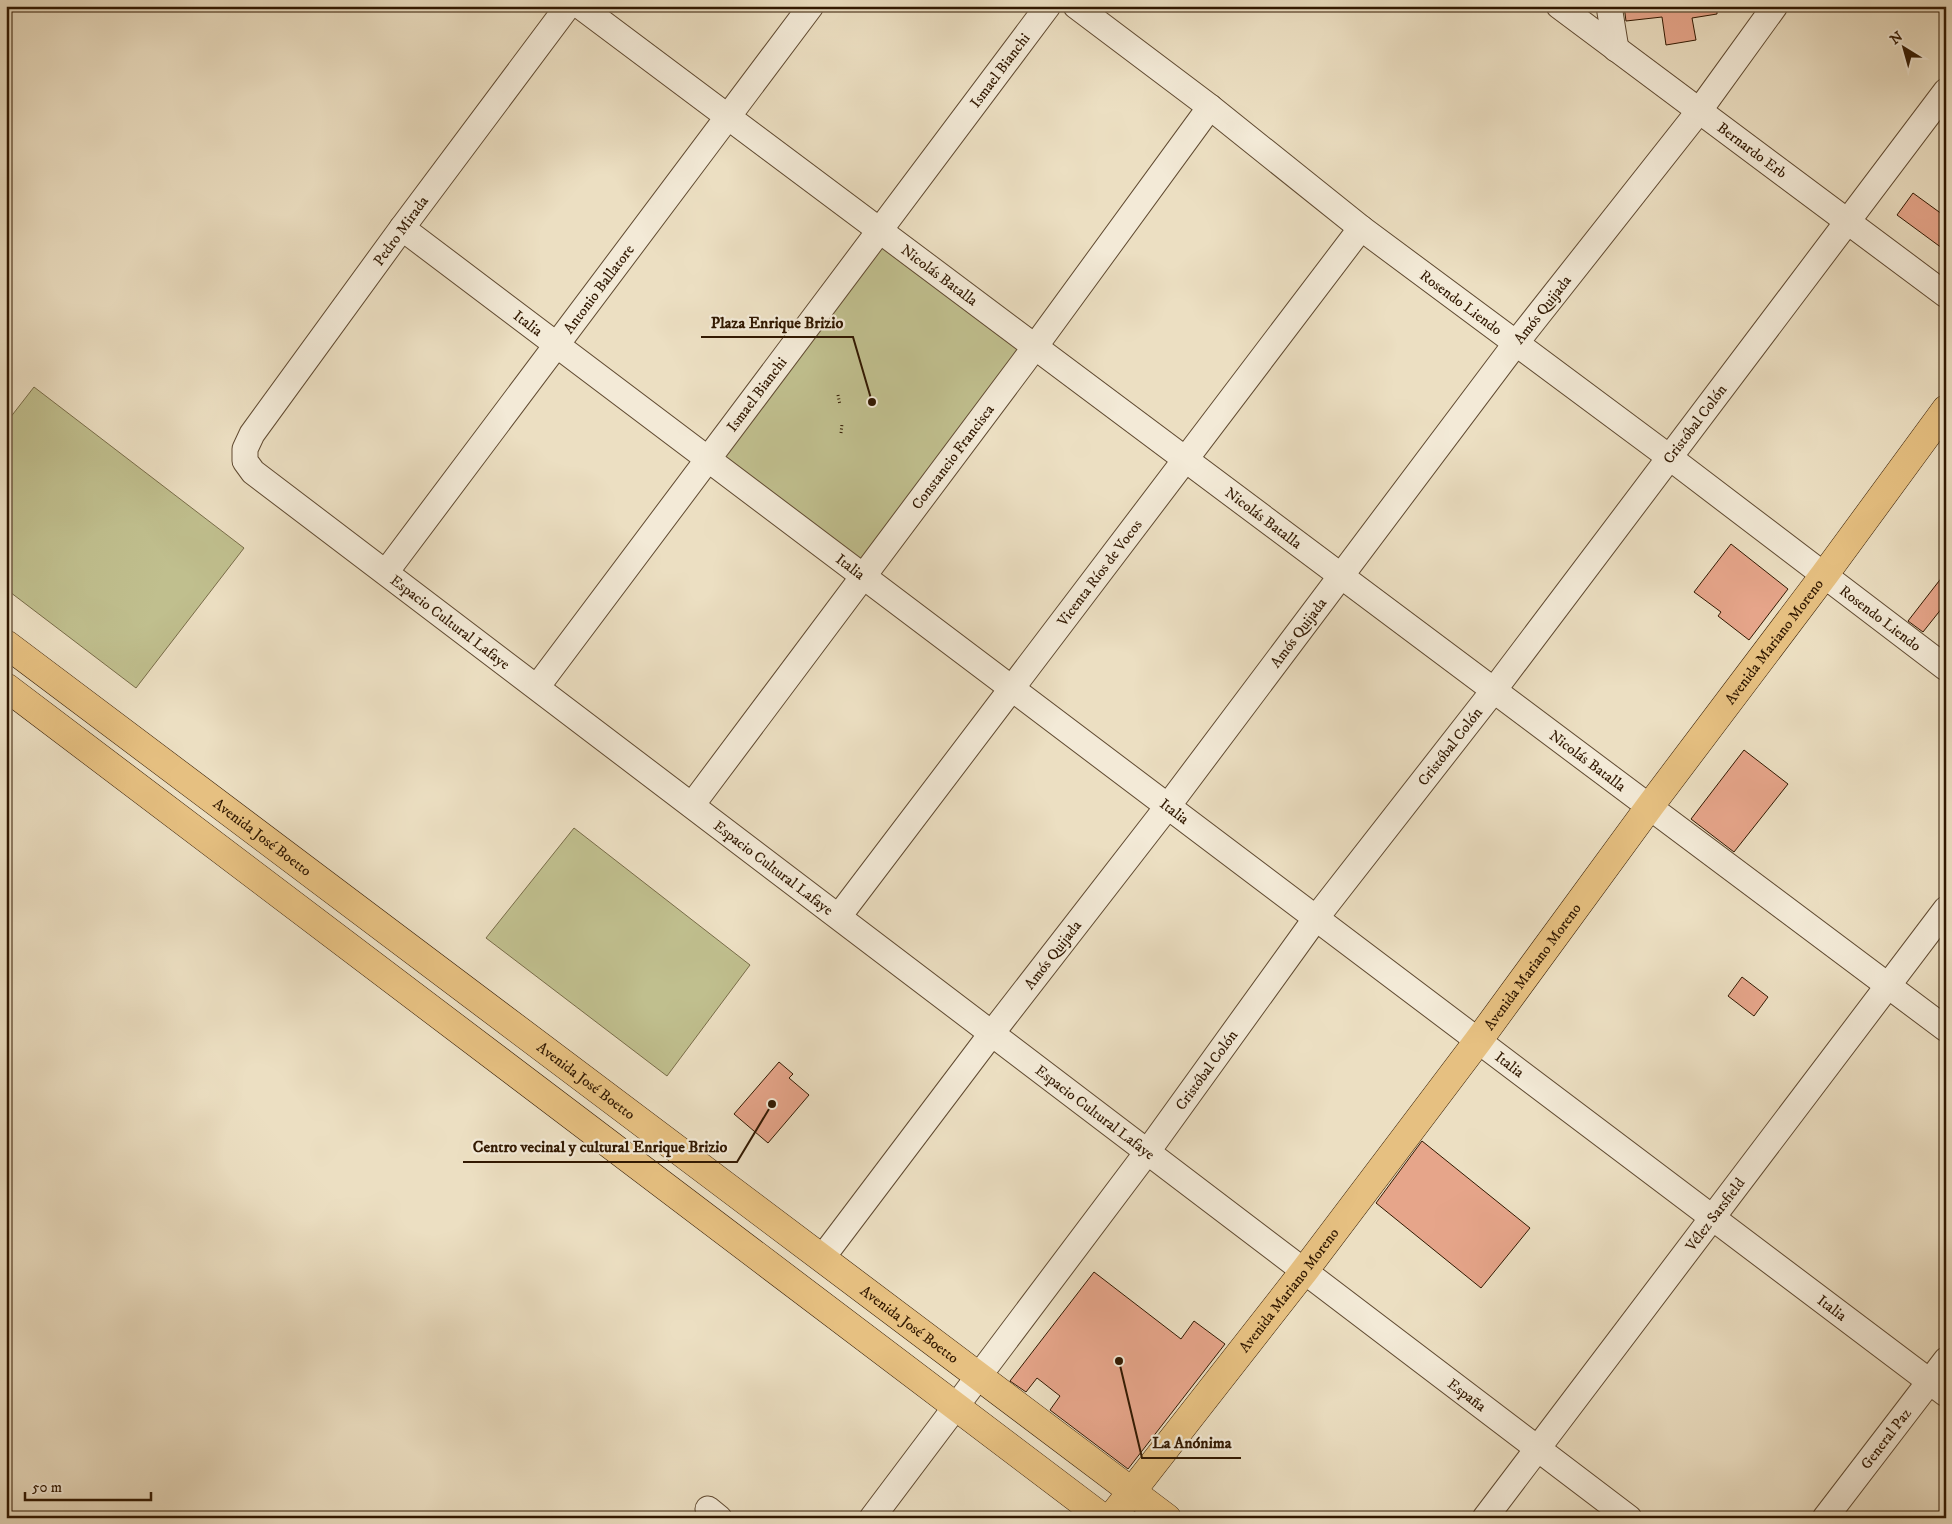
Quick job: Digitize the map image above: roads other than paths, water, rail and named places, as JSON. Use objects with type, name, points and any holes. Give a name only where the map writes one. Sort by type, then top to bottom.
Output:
[{"type":"main road","name":"Avenida Mariano Moreno","points":[[1111,1518],[1304,1270],[1478,1041],[1650,806],[1825,574],[1946,409]]},
{"type":"main road","name":"Avenida José Boetto","points":[[6,644],[1167,1518]]},
{"type":"main road","points":[[6,687],[1103,1518]]},
{"type":"street","name":"Pedro Mirada","points":[[245,461],[246,449],[252,434],[402,228],[568,6]]},
{"type":"street","name":"Nicolás Batalla","points":[[580,6],[879,232],[1035,346],[1946,1029]]},
{"type":"street","name":"Antonio Ballatore","points":[[386,572],[811,6]]},
{"type":"street","name":"Ismael Bianchi","points":[[537,687],[1048,6]]},
{"type":"street","name":"Rosendo Liendo","points":[[1076,6],[1210,107],[1361,228],[1825,574],[1946,668]]},
{"type":"street","name":"Bernardo Erb","points":[[1559,6],[1946,295]]},
{"type":"street","points":[[1609,6],[1616,49]]},
{"type":"street","name":"Amós Quijada","points":[[822,1258],[992,1033],[1168,806],[1516,343],[1699,111],[1775,6]]},
{"type":"street","name":"Cristóbal Colón","points":[[872,1518],[1148,1151],[1316,918],[1494,690],[1946,91]]},
{"type":"street","name":"Constancio Francisca","points":[[692,804],[1035,346],[1210,107]]},
{"type":"street","name":"Italia","points":[[402,228],[1937,1388]]},
{"type":"street","name":"Vicenta Ríos de Vocos","points":[[839,916],[1361,228]]},
{"type":"street","name":"Espacio Cultural Lafaye","points":[[245,461],[253,472],[1304,1270]]},
{"type":"street","name":"Vélez Sarsfield","points":[[1485,1518],[1946,909]]},
{"type":"street","name":"España","points":[[1304,1270],[1629,1518]]},
{"type":"street","name":"General Paz","points":[[1825,1518],[1937,1388],[1946,1360]]},
{"type":"place","name":"Plaza Enrique Brizio","points":[[872,402]]},
{"type":"place","name":"Centro vecinal y cultural Enrique Brizio","points":[[772,1104]]},
{"type":"place","name":"La Anónima","points":[[1119,1361]]}]
